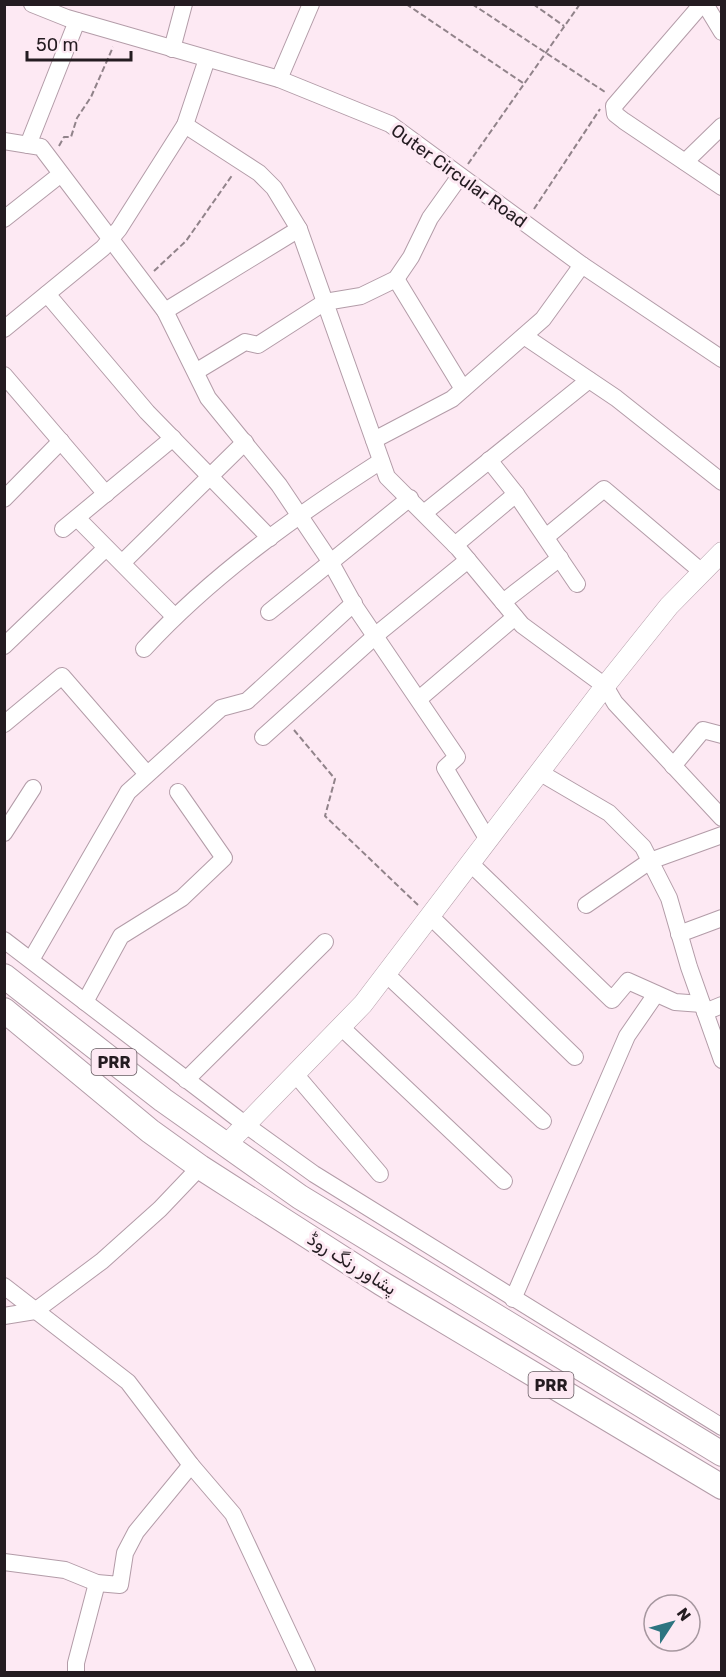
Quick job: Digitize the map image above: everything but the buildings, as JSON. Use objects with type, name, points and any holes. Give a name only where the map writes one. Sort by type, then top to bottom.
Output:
[{"type":"highway","name":"پشاور رنگ روڈ","points":[[4,976],[225,1146],[300,1197],[722,1454]]},
{"type":"highway","name":"پشاور رنگ روڈ","points":[[4,1010],[150,1131],[200,1167],[381,1283],[722,1487]]},
{"type":"main road","points":[[225,1146],[363,1004],[605,686],[669,606],[722,552]]},
{"type":"street","name":"Outer Circular Road","points":[[32,4],[77,21],[279,80],[390,124],[582,265],[722,359]]},
{"type":"street","points":[[172,49],[184,4]]},
{"type":"street","points":[[279,80],[311,4]]},
{"type":"street","points":[[722,32],[703,4],[615,106],[615,114],[624,121],[722,187]]},
{"type":"street","points":[[28,145],[77,21]]},
{"type":"street","points":[[4,329],[111,239],[185,125],[207,59]]},
{"type":"street","points":[[185,125],[259,173],[274,188],[299,229],[387,477],[455,545],[522,625],[605,686],[615,703],[722,818]]},
{"type":"street","points":[[685,162],[722,126]]},
{"type":"street","points":[[4,141],[41,147],[165,311],[197,371],[208,398],[245,442],[299,514],[354,603],[457,757],[445,768],[488,840]]},
{"type":"street","points":[[4,219],[56,168]]},
{"type":"street","points":[[197,371],[245,342],[258,345],[325,302],[361,296],[396,279],[411,256],[430,218],[460,176]]},
{"type":"street","points":[[165,311],[299,229]]},
{"type":"street","points":[[374,440],[452,399],[543,319],[582,265]]},
{"type":"street","points":[[396,279],[463,389]]},
{"type":"street","points":[[46,294],[173,438],[270,538]]},
{"type":"street","points":[[524,336],[616,398],[722,482]]},
{"type":"street","points":[[4,375],[106,494]]},
{"type":"street","points":[[424,513],[589,380]]},
{"type":"street","points":[[63,529],[173,438]]},
{"type":"street","points":[[7,493],[61,441]]},
{"type":"street","points":[[122,563],[245,442]]},
{"type":"street","points":[[489,460],[516,494],[577,584]]},
{"type":"street","points":[[144,649],[174,616],[299,514],[381,461]]},
{"type":"street","points":[[546,537],[604,489],[702,572]]},
{"type":"street","points":[[455,545],[516,494]]},
{"type":"street","points":[[269,612],[410,498]]},
{"type":"street","points":[[76,518],[174,616]]},
{"type":"street","points":[[4,646],[106,548]]},
{"type":"street","points":[[503,602],[560,558]]},
{"type":"street","points":[[263,737],[375,635],[468,560]]},
{"type":"street","points":[[32,960],[128,792],[221,708],[247,701],[354,603]]},
{"type":"street","points":[[419,699],[515,617]]},
{"type":"street","points":[[4,724],[62,676],[147,774]]},
{"type":"street","points":[[673,766],[703,730],[722,735]]},
{"type":"street","points":[[539,772],[609,813],[643,847],[669,898],[703,1008],[722,1060]]},
{"type":"street","points":[[4,833],[33,788]]},
{"type":"street","points":[[85,1002],[121,936],[182,898],[224,858],[178,792]]},
{"type":"street","points":[[586,905],[650,861],[722,835]]},
{"type":"street","points":[[470,863],[612,1000],[628,981],[675,1002],[703,1008],[722,1005]]},
{"type":"street","points":[[430,916],[575,1057]]},
{"type":"street","points":[[679,934],[722,918]]},
{"type":"street","points":[[4,940],[186,1080],[314,1174],[722,1427]]},
{"type":"street","points":[[186,1080],[325,942]]},
{"type":"street","points":[[386,974],[543,1121]]},
{"type":"street","points":[[513,1299],[627,1036],[656,994]]},
{"type":"street","points":[[341,1027],[504,1181]]},
{"type":"street","points":[[296,1075],[380,1174]]},
{"type":"street","points":[[4,1316],[34,1311],[102,1261],[160,1209],[200,1167]]},
{"type":"street","points":[[4,1286],[128,1382],[191,1465],[233,1514],[307,1672]]},
{"type":"street","points":[[4,1562],[65,1570],[97,1583],[120,1585],[125,1553],[136,1532],[191,1465]]},
{"type":"street","points":[[76,1672],[76,1663],[97,1583]]},
{"type":"path","points":[[406,4],[523,83]]},
{"type":"path","points":[[472,4],[610,94]]},
{"type":"path","points":[[533,4],[564,26]]},
{"type":"path","points":[[460,176],[580,4]]},
{"type":"path","points":[[56,168],[64,137],[71,137],[77,118],[91,97],[119,33]]},
{"type":"path","points":[[524,223],[604,104]]},
{"type":"path","points":[[143,282],[186,241],[242,162]]},
{"type":"path","points":[[285,718],[334,779],[325,816],[430,916]]}]
